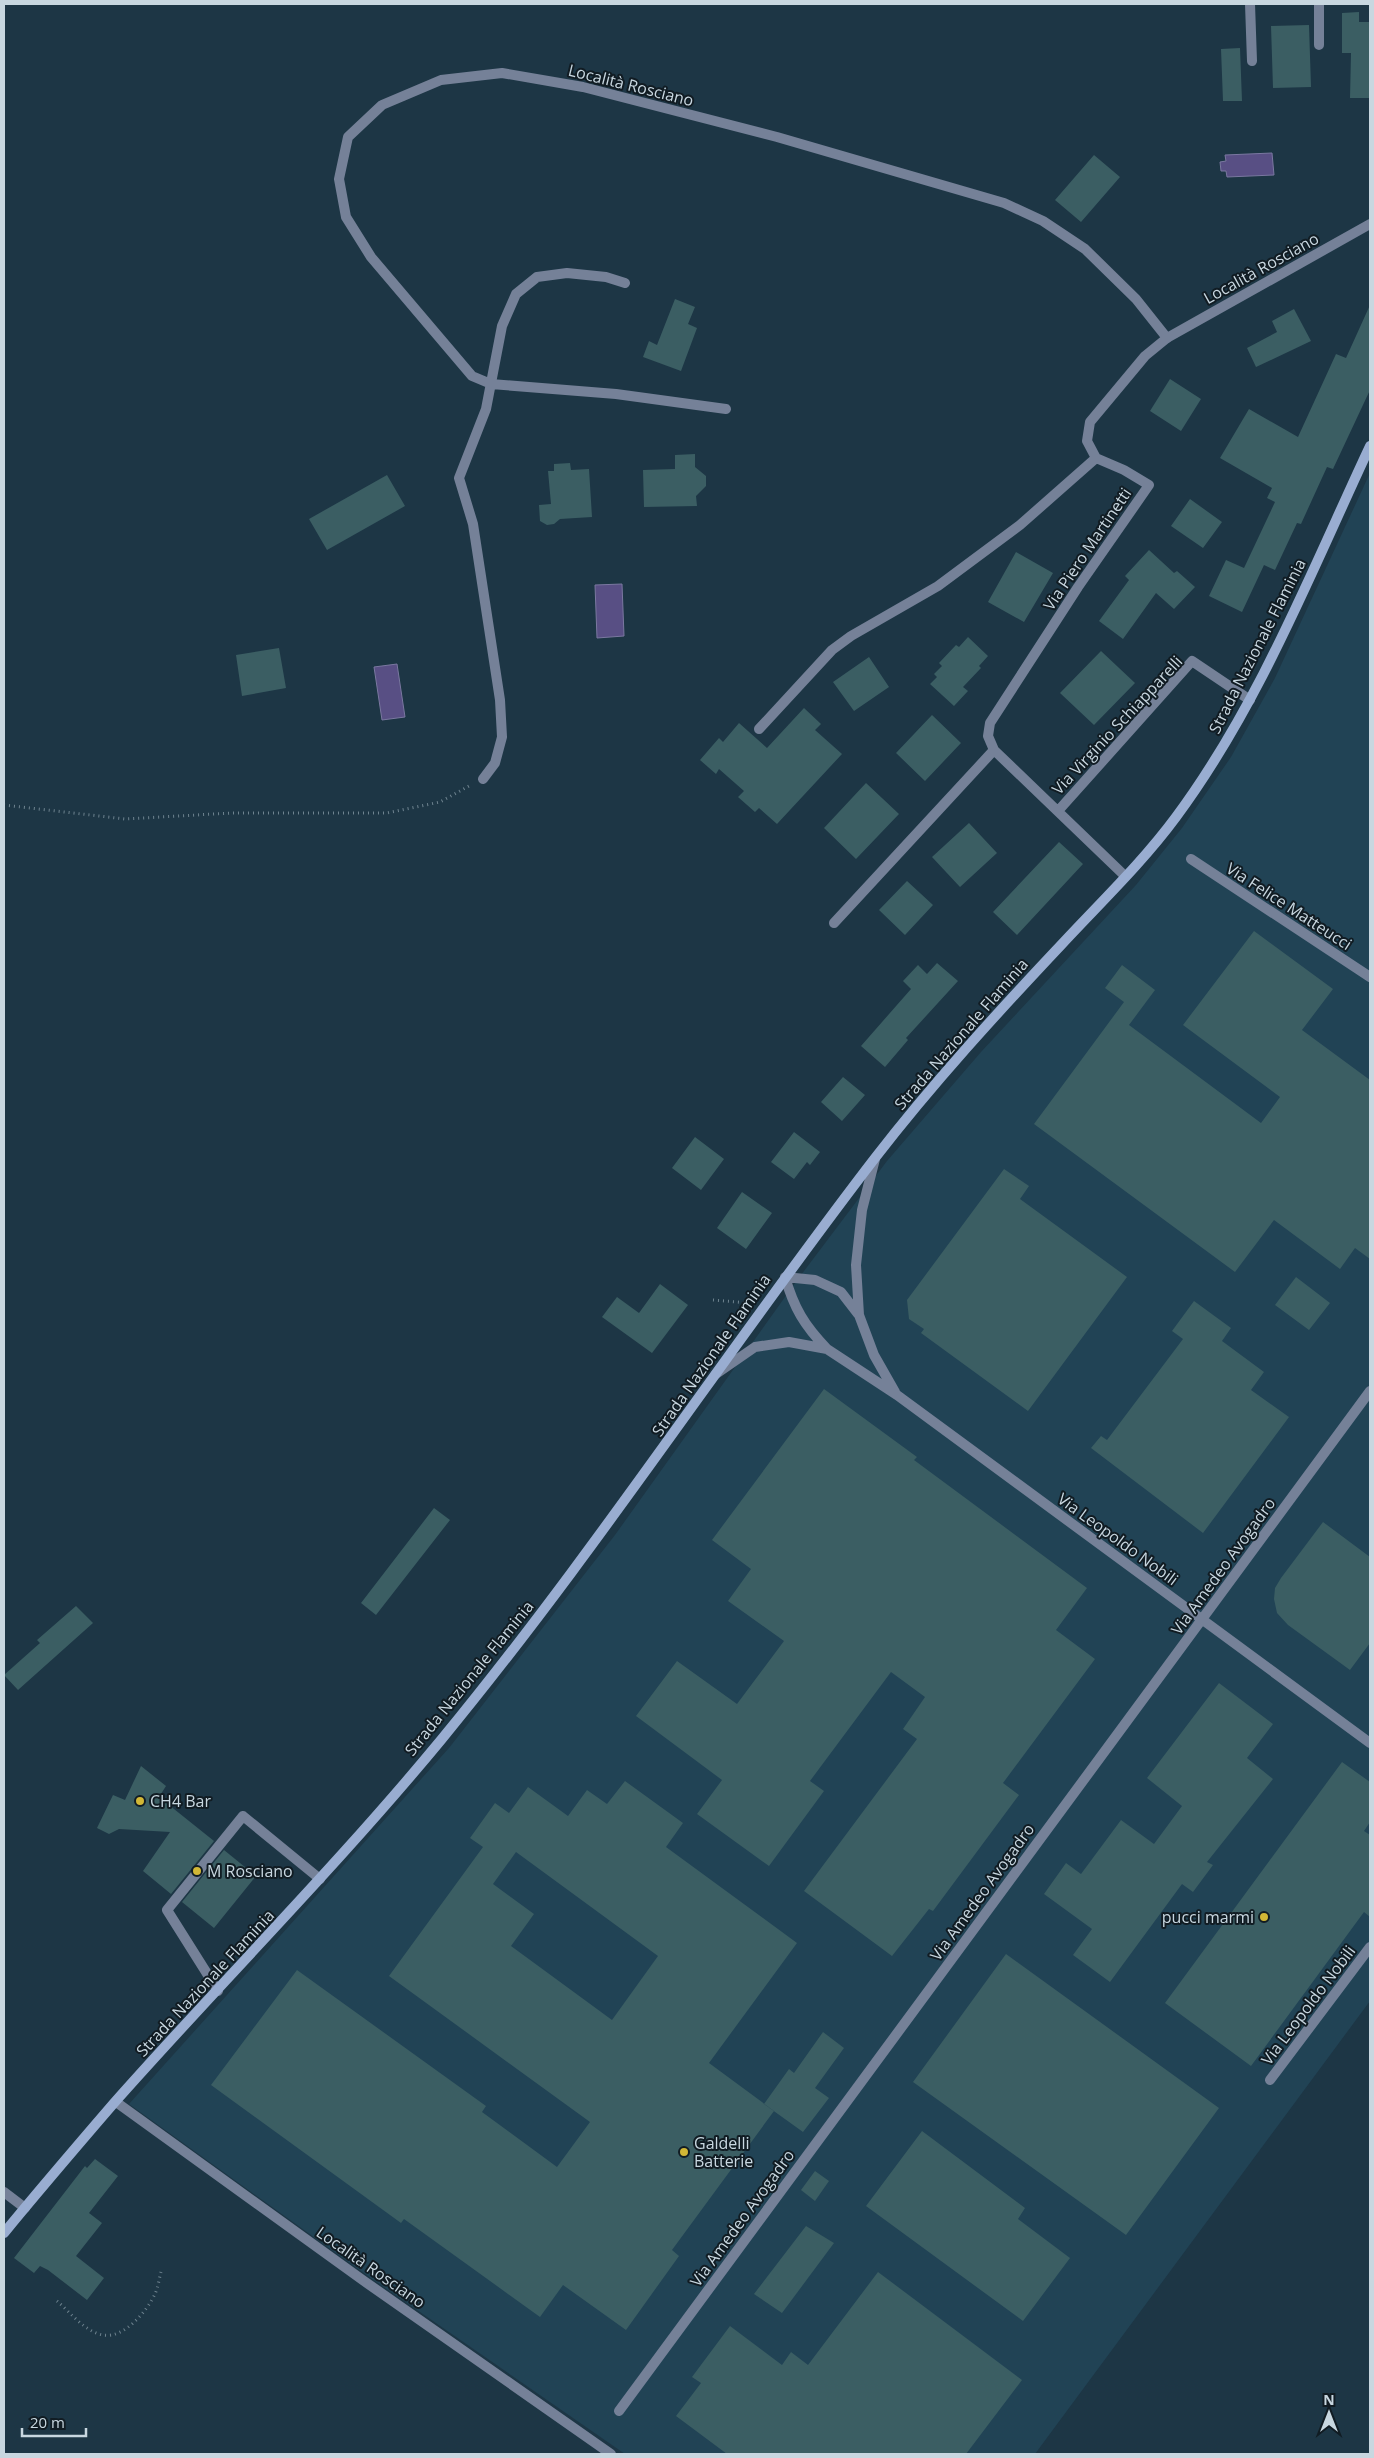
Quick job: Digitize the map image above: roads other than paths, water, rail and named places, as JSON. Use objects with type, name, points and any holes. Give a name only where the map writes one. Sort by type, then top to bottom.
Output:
[{"type":"main road","name":"Strada Nazionale Flaminia","points":[[4,2233],[116,2102],[320,1878],[441,1741],[606,1528],[785,1277],[875,1159],[960,1053],[1125,876],[1173,821],[1221,752],[1265,673],[1370,446]]},
{"type":"street","points":[[1250,4],[1252,61]]},
{"type":"street","points":[[1319,4],[1319,45]]},
{"type":"street","name":"Località Rosciano","points":[[490,384],[472,376],[371,257],[346,217],[339,179],[348,137],[382,105],[441,80],[502,73],[583,87],[750,130],[1004,204],[1043,220],[1085,249],[1136,299],[1167,338]]},
{"type":"street","name":"Località Rosciano","points":[[1096,458],[1088,441],[1090,422],[1145,356],[1167,338],[1370,224]]},
{"type":"street","points":[[483,779],[495,763],[502,737],[500,700],[490,625],[472,524],[459,478],[486,409],[502,326],[516,294],[537,277],[567,273],[606,277],[625,283]]},
{"type":"street","points":[[490,384],[616,394],[726,409]]},
{"type":"street","points":[[759,728],[832,650],[851,636],[938,586],[1020,525],[1096,458]]},
{"type":"street","name":"Via Piero Martinetti","points":[[994,750],[988,736],[990,723],[1078,587],[1149,485],[1124,470],[1096,458]]},
{"type":"street","name":"Via Virginio Schiapparelli","points":[[1058,811],[1192,661],[1250,700]]},
{"type":"street","points":[[834,923],[994,750],[1125,876]]},
{"type":"street","name":"Via Felice Matteucci","points":[[1191,859],[1370,977]]},
{"type":"street","name":"Via Leopoldo Nobili","points":[[875,1159],[862,1210],[856,1265],[859,1315],[874,1355],[897,1395]]},
{"type":"street","name":"Via Leopoldo Nobili","points":[[859,1315],[841,1292],[815,1280],[785,1277],[792,1302],[806,1327],[827,1349],[897,1395],[1370,1742]]},
{"type":"street","name":"Via Leopoldo Nobili","points":[[716,1375],[755,1347],[789,1342],[827,1349]]},
{"type":"street","name":"Via Amedeo Avogadro","points":[[619,2411],[1370,1391]]},
{"type":"street","points":[[218,1991],[167,1910],[243,1816],[320,1878]]},
{"type":"street","name":"Via Leopoldo Nobili","points":[[1270,2080],[1370,1947]]},
{"type":"street","name":"Località Rosciano","points":[[116,2102],[364,2281],[612,2454]]},
{"type":"street","points":[[4,2192],[25,2208]]},
{"type":"place","name":"CH4 Bar","points":[[140,1801]]},
{"type":"place","name":"M Rosciano","points":[[197,1871]]},
{"type":"place","name":"pucci marmi","points":[[1264,1917]]},
{"type":"place","name":"Galdelli Batterie","points":[[684,2152]]}]
